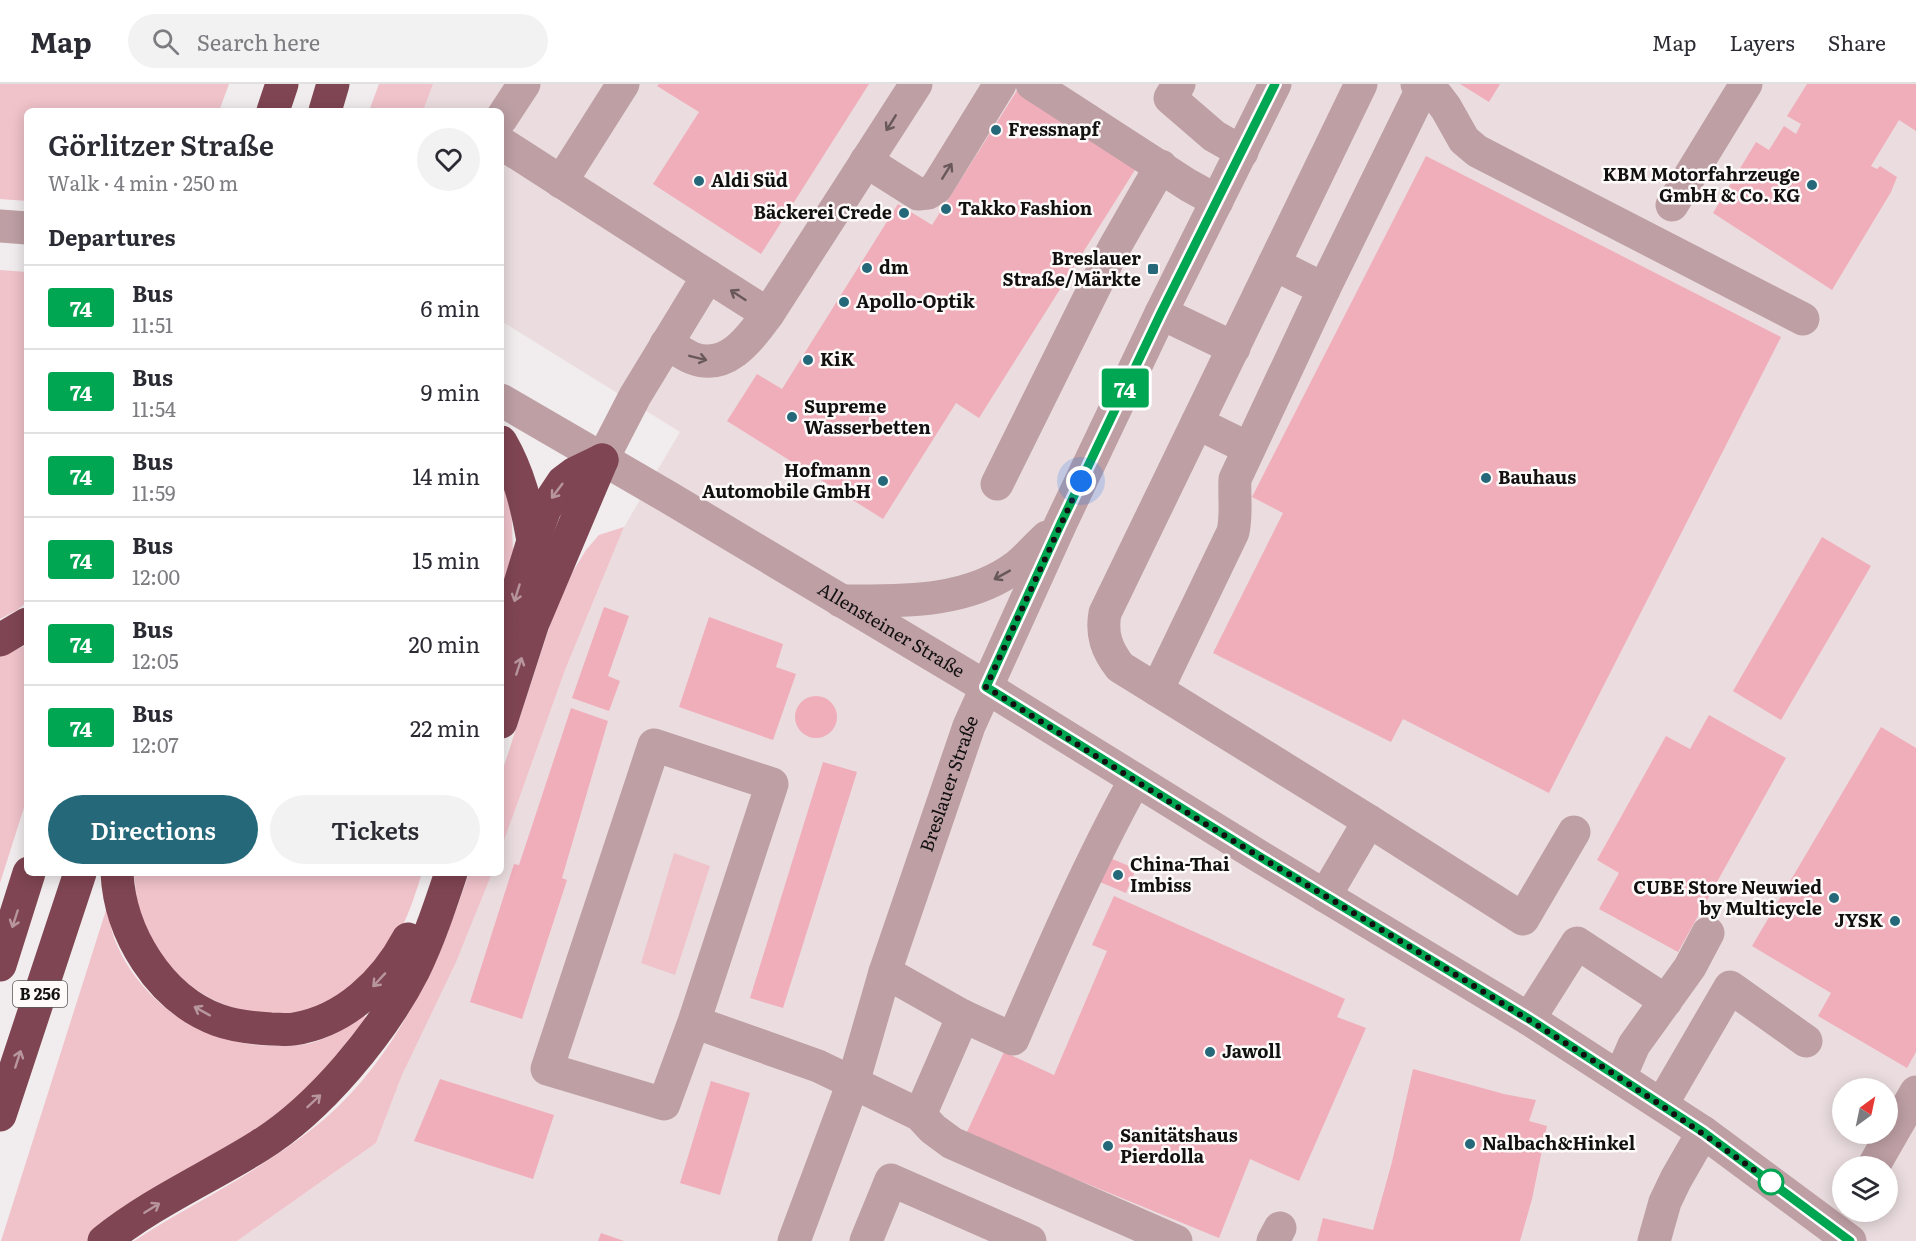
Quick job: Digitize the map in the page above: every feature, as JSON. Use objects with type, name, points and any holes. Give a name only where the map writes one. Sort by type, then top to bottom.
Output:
[{"type":"highway","points":[[274,108],[282,84]]},
{"type":"highway","points":[[326,108],[333,84]]},
{"type":"highway","points":[[504,448],[520,482],[533,541]]},
{"type":"highway","points":[[504,635],[545,508],[563,482],[575,473],[602,460]]},
{"type":"highway","points":[[504,713],[533,623],[602,460]]},
{"type":"highway","points":[[0,640],[24,626]]},
{"type":"highway","name":"B 256","points":[[0,965],[28,876]]},
{"type":"highway","name":"B 256","points":[[0,1115],[79,876]]},
{"type":"highway","points":[[118,876],[126,919],[139,949],[159,978],[185,1002],[217,1020],[255,1028],[294,1029],[327,1019],[351,1006],[371,989],[401,953],[423,908],[433,876]]},
{"type":"highway","points":[[104,1241],[152,1207],[261,1145],[295,1119],[327,1089],[358,1055],[413,972],[431,932],[450,876]]},
{"type":"street","points":[[504,136],[524,84]]},
{"type":"street","points":[[561,182],[623,84]]},
{"type":"street","points":[[666,344],[690,357],[712,361],[732,354],[750,339],[916,84]]},
{"type":"street","points":[[866,161],[918,194],[928,193],[936,188],[1000,84]]},
{"type":"street","points":[[1032,84],[1217,201]]},
{"type":"street","name":"Breslauer Straße","points":[[799,1240],[852,1083],[885,972],[963,742],[1061,523],[1161,313],[1275,84]]},
{"type":"street","points":[[1361,84],[1105,613],[1104,641],[1120,667],[1523,919],[1574,832]]},
{"type":"street","points":[[1672,205],[1746,84]]},
{"type":"street","points":[[1157,690],[1233,532],[1236,519],[1235,479],[1248,448],[1420,86],[1437,96],[1464,140],[1477,151],[1803,319]]},
{"type":"street","points":[[1166,89],[1214,136],[1242,152]]},
{"type":"street","points":[[504,142],[561,182],[768,314]]},
{"type":"street","points":[[997,484],[1113,250],[1161,166]]},
{"type":"street","points":[[0,226],[24,228]]},
{"type":"street","points":[[1274,264],[1324,289]]},
{"type":"street","points":[[602,460],[626,411],[708,276]]},
{"type":"street","points":[[1161,313],[1234,348]]},
{"type":"street","name":"Allensteiner Straße","points":[[504,402],[986,687],[1529,1019],[1662,1104],[1843,1227]]},
{"type":"street","points":[[1197,423],[1248,448]]},
{"type":"street","points":[[840,601],[928,599],[978,586],[1016,566],[1061,523]]},
{"type":"street","points":[[654,745],[772,784],[694,1022],[664,1104],[547,1069],[654,745]]},
{"type":"street","points":[[885,972],[963,1016],[1013,1039],[1060,929],[1136,780]]},
{"type":"street","points":[[1325,896],[1369,821]]},
{"type":"street","points":[[1620,1077],[1635,1045],[1690,967],[1708,933]]},
{"type":"street","points":[[1529,1019],[1577,944],[1666,1001]]},
{"type":"street","points":[[1662,1104],[1730,987],[1806,1041]]},
{"type":"street","points":[[920,1115],[963,1016]]},
{"type":"street","points":[[694,1022],[818,1066],[920,1115],[933,1129],[952,1143],[1176,1241]]},
{"type":"street","points":[[1880,1156],[1916,1092]]},
{"type":"street","points":[[1654,1241],[1665,1202],[1703,1132]]},
{"type":"street","points":[[866,1241],[891,1180],[1030,1241]]},
{"type":"shaded area","points":[[0,84],[229,84],[220,108],[24,108],[24,201],[0,199]]},
{"type":"shaded area","points":[[379,84],[433,84],[424,108],[370,108]]},
{"type":"shaded area","points":[[433,84],[1916,84],[1916,1241],[237,1241],[376,1143],[402,1075],[491,876],[504,876],[504,840],[565,670],[624,527],[680,432],[504,323],[504,108],[424,108]]},
{"type":"shaded area","points":[[0,270],[24,272],[24,604],[0,619]]},
{"type":"shaded area","points":[[504,480],[511,502],[513,551],[504,594]]},
{"type":"shaded area","points":[[624,527],[565,670],[504,841],[504,766],[553,616],[572,573],[586,550],[599,535]]},
{"type":"shaded area","points":[[24,646],[24,807],[0,883],[0,656]]},
{"type":"shaded area","points":[[674,853],[710,866],[675,975],[641,963]]},
{"type":"shaded area","points":[[134,876],[421,876],[401,929],[376,963],[354,985],[330,1002],[292,1013],[266,1014],[240,1010],[216,1001],[194,988],[174,971],[158,951],[142,921]]},
{"type":"shaded area","points":[[468,876],[491,876],[456,962],[402,1075],[376,1143],[237,1241],[134,1241],[285,1149],[308,1133],[354,1090],[396,1034],[414,1003],[445,939]]},
{"type":"shaded area","points":[[107,907],[116,943],[128,966],[143,986],[180,1018],[202,1030],[225,1039],[250,1044],[293,1046],[325,1038],[363,1015],[371,1021],[352,1046],[261,1129],[117,1218],[87,1241],[1,1241]]},
{"type":"building","points":[[659,84],[869,84],[761,254],[653,184],[699,112],[657,86]]},
{"type":"building","points":[[1460,84],[1500,84],[1489,102]]},
{"type":"building","name":"KBM Motorfahrzeuge GmbH & Co. KG","points":[[1807,84],[1916,84],[1916,131],[1899,120],[1871,166],[1877,169],[1880,166],[1897,177],[1891,192],[1832,290],[1713,213],[1756,142],[1769,150],[1784,126],[1796,134],[1801,124],[1787,116]]},
{"type":"building","points":[[1018,89],[1138,165],[979,418],[956,403],[883,519],[727,421],[757,374],[782,389],[898,204],[932,225]]},
{"type":"building","name":"Bauhaus","points":[[1426,156],[1781,337],[1549,793],[1403,719],[1391,742],[1213,653],[1283,513],[1252,497]]},
{"type":"building","points":[[1822,537],[1871,566],[1781,720],[1733,691]]},
{"type":"building","points":[[604,607],[629,616],[608,676],[620,681],[609,711],[572,698]]},
{"type":"building","points":[[709,617],[783,644],[776,667],[796,674],[773,740],[679,707]]},
{"type":"building","points":[[816,696],[831,702],[837,717],[831,732],[816,738],[801,732],[795,717],[801,702]]},
{"type":"building","points":[[571,708],[608,721],[562,878],[567,880],[522,1019],[470,1002],[514,864],[519,865]]},
{"type":"building","points":[[1709,715],[1786,758],[1678,952],[1599,909],[1619,873],[1597,860],[1666,736],[1690,749]]},
{"type":"building","name":"CUBE Store Neuwied by Multicycle","points":[[1881,727],[1916,748],[1916,1052],[1907,1068],[1818,1016],[1831,993],[1752,946]]},
{"type":"building","points":[[823,762],[857,772],[783,1008],[750,998]]},
{"type":"building","name":"China-Thai Imbiss","points":[[1110,858],[1136,869],[1126,893],[1100,882]]},
{"type":"building","name":"Jawoll","points":[[1114,896],[1345,999],[1337,1017],[1366,1028],[1299,1181],[1250,1159],[1219,1238],[966,1134],[1004,1052],[1054,1075],[1107,951],[1092,945]]},
{"type":"building","points":[[1413,1069],[1504,1094],[1536,1100],[1529,1121],[1547,1126],[1532,1199],[1520,1241],[1317,1241],[1323,1218],[1373,1230],[1392,1162]]},
{"type":"building","points":[[440,1079],[554,1115],[533,1179],[414,1141]]},
{"type":"building","points":[[711,1081],[750,1093],[720,1195],[680,1183]]},
{"type":"building","points":[[601,1233],[624,1241],[598,1241]]},
{"type":"bus line","name":"74","points":[[1275,84],[1161,313],[986,687],[1262,858],[1529,1019],[1662,1104],[1834,1227],[1850,1241]]},
{"type":"place","name":"Fressnapf","points":[[996,130]]},
{"type":"place","name":"Aldi Süd","points":[[699,181]]},
{"type":"place","name":"KBM Motorfahrzeuge GmbH & Co. KG","points":[[1812,185]]},
{"type":"place","name":"Takko Fashion","points":[[946,209]]},
{"type":"place","name":"Bäckerei Crede","points":[[904,213]]},
{"type":"place","name":"dm","points":[[867,268]]},
{"type":"place","name":"Breslauer Straße/Märkte","points":[[1153,269]]},
{"type":"place","name":"Apollo-Optik","points":[[844,302]]},
{"type":"place","name":"KiK","points":[[808,360]]},
{"type":"place","name":"Supreme Wasserbetten","points":[[792,417]]},
{"type":"place","name":"Bauhaus","points":[[1486,478]]},
{"type":"place","name":"Hofmann Automobile GmbH","points":[[883,481]]},
{"type":"place","name":"China-Thai Imbiss","points":[[1118,875]]},
{"type":"place","name":"CUBE Store Neuwied by Multicycle","points":[[1834,898]]},
{"type":"place","name":"JYSK","points":[[1895,921]]},
{"type":"place","name":"Jawoll","points":[[1210,1052]]},
{"type":"place","name":"Nalbach&Hinkel","points":[[1470,1144]]},
{"type":"place","name":"Sanitätshaus Pierdolla","points":[[1108,1146]]},
{"type":"route","points":[[1081,481],[986,687],[1262,858],[1529,1019],[1662,1104],[1771,1182]]}]
